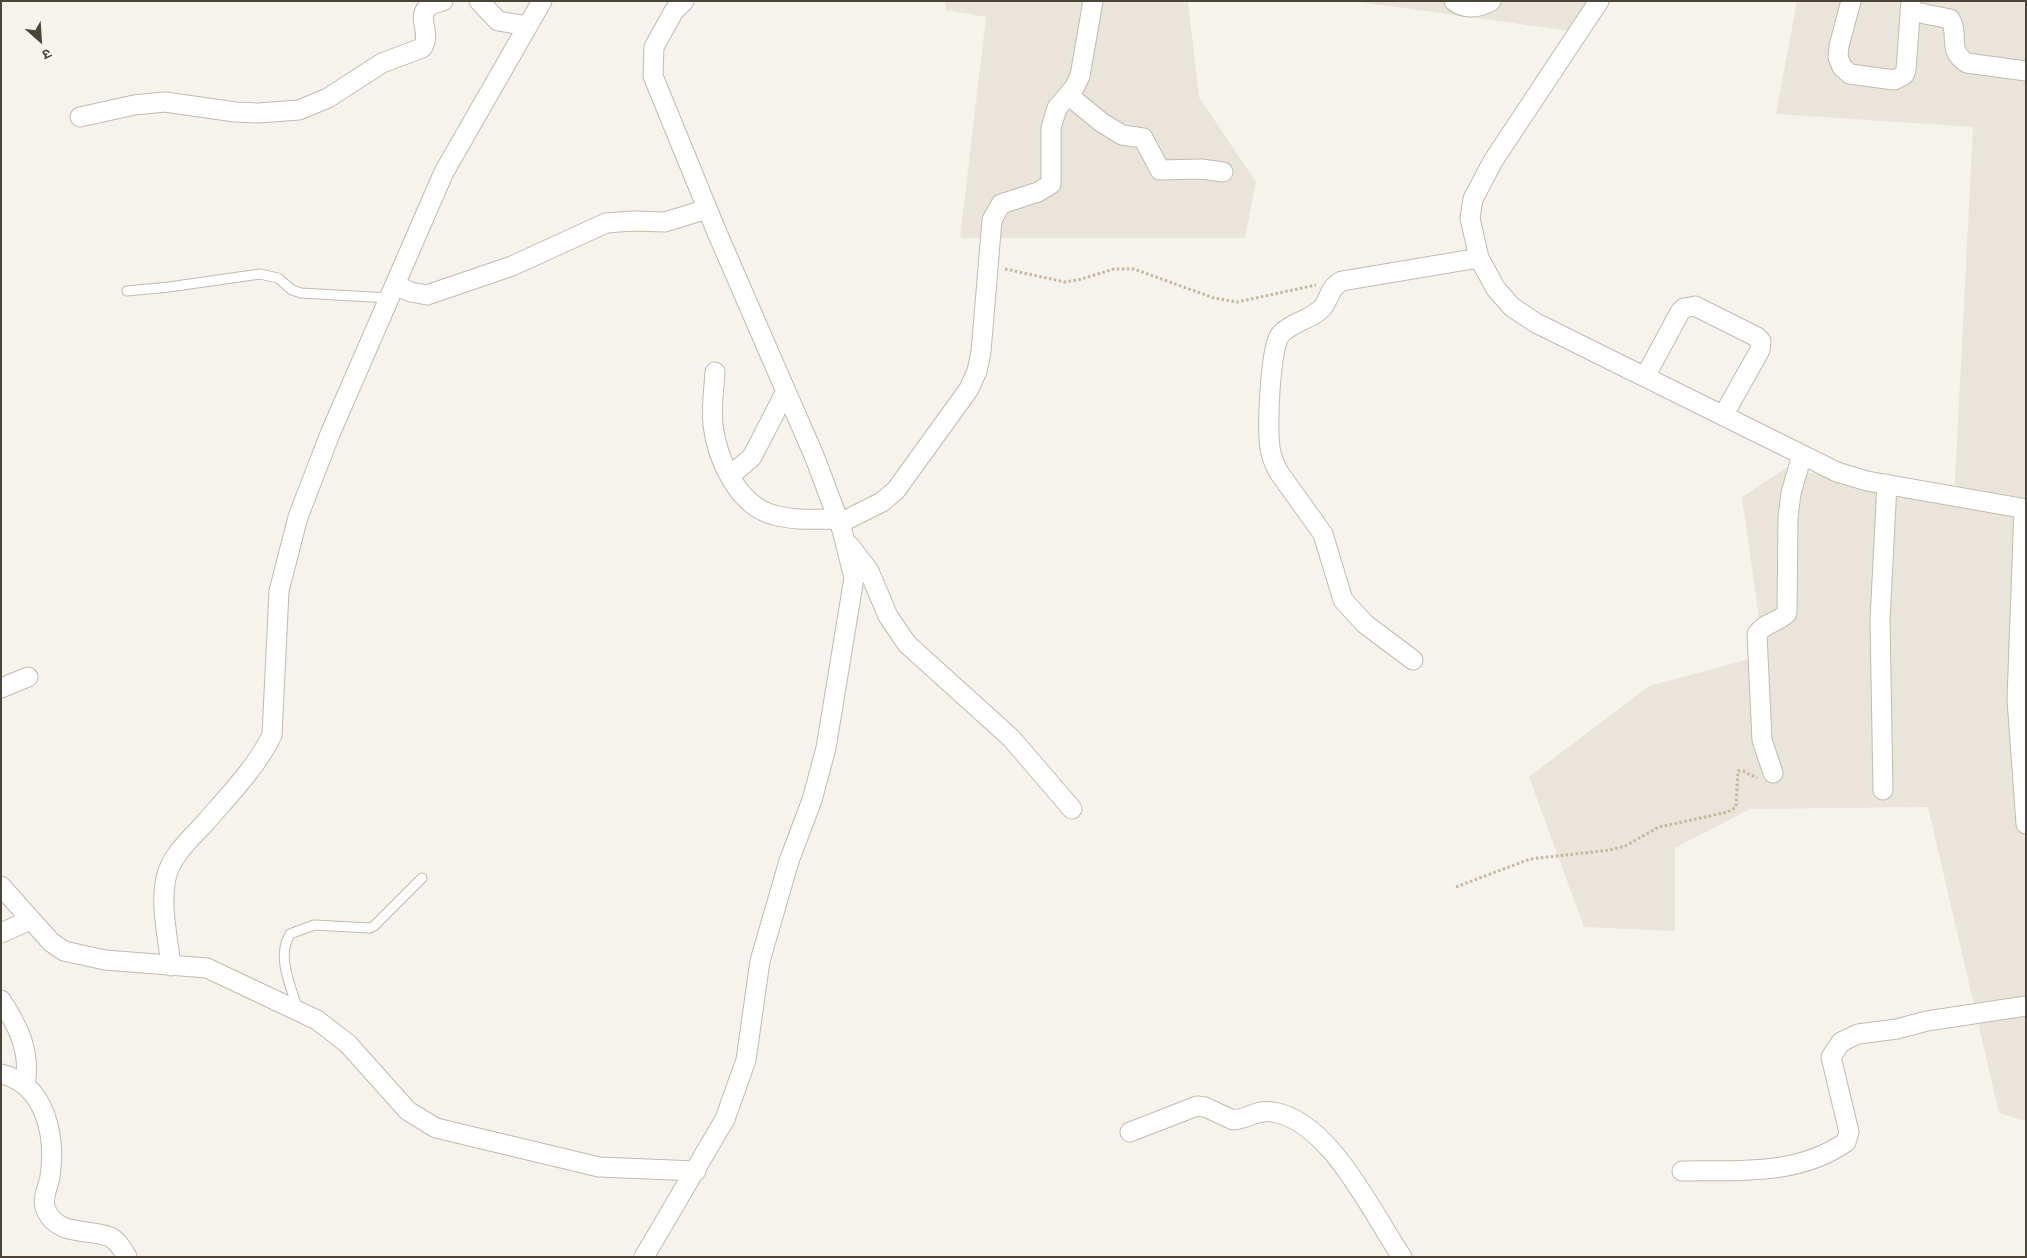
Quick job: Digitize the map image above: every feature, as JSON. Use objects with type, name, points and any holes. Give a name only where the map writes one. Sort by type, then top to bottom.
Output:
[{"type":"street","points":[[80,117],[134,105],[165,102],[235,112],[258,113],[299,110],[328,98],[382,63],[422,48],[425,43],[424,11],[428,6],[443,1]]},
{"type":"street","points":[[479,1],[498,21],[528,26]]},
{"type":"street","points":[[171,966],[164,896],[170,867],[178,852],[241,782],[266,749],[272,735],[276,621],[287,555],[298,517],[330,434],[444,172],[542,1]]},
{"type":"street","points":[[644,1257],[725,1119],[746,1060],[760,961],[789,861],[812,800],[826,748],[854,578],[841,527],[816,458],[707,209],[652,76],[654,47],[674,11],[684,1]]},
{"type":"street","points":[[715,372],[713,425],[720,451],[731,475],[745,498],[759,510],[774,515],[841,527],[882,502],[896,490],[969,389],[977,371],[981,352],[992,220],[996,210],[1008,200],[1038,192],[1051,184],[1051,128],[1057,108],[1080,76],[1093,1]]},
{"type":"street","points":[[1454,1],[1466,7],[1478,6],[1491,1]]},
{"type":"street","points":[[1599,1],[1480,183],[1473,199],[1470,218],[1479,258],[1496,289],[1512,307],[1536,323],[1837,472],[1887,484],[2025,509],[2017,699],[2026,824]]},
{"type":"street","points":[[1851,1],[1838,57],[1842,67],[1850,74],[1894,80],[1904,75],[1911,6],[1950,19],[1954,29],[1954,44],[1959,59],[1967,63],[2026,71]]},
{"type":"street","points":[[1068,95],[1122,135],[1143,138],[1160,170],[1201,169],[1223,172]]},
{"type":"street","points":[[392,292],[427,294],[512,266],[606,223],[633,221],[665,222],[707,209]]},
{"type":"street","points":[[1413,660],[1366,624],[1343,600],[1323,534],[1280,474],[1270,452],[1269,405],[1278,338],[1287,328],[1322,308],[1336,283],[1349,279],[1479,258]]},
{"type":"street","points":[[1645,377],[1680,312],[1684,308],[1695,306],[1757,336],[1761,341],[1760,350],[1723,416]]},
{"type":"street","points":[[731,475],[752,457],[786,391]]},
{"type":"street","points":[[1773,774],[1762,740],[1757,634],[1761,628],[1779,620],[1788,613],[1788,517],[1802,455]]},
{"type":"street","points":[[1883,790],[1880,620],[1887,484]]},
{"type":"street","points":[[841,527],[869,571],[888,616],[907,644],[1012,738],[1072,809]]},
{"type":"street","points":[[1,688],[28,676]]},
{"type":"street","points":[[1,886],[51,942],[64,951],[104,960],[207,968],[298,1011],[334,1031],[408,1111],[436,1128],[599,1167],[696,1171]]},
{"type":"street","points":[[1,933],[30,920]]},
{"type":"street","points":[[1,1000],[25,1048],[28,1069],[25,1085]]},
{"type":"street","points":[[1682,1171],[1766,1171],[1818,1156],[1846,1142],[1849,1132],[1831,1057],[1841,1042],[1851,1037],[1897,1029],[1927,1021],[2026,1006]]},
{"type":"street","points":[[1,1074],[25,1085],[35,1094],[46,1118],[51,1163],[44,1204],[47,1212],[54,1222],[64,1228],[75,1232],[109,1237],[127,1257]]},
{"type":"street","points":[[1130,1132],[1197,1106],[1205,1107],[1233,1120],[1263,1111],[1275,1112],[1290,1118],[1307,1128],[1340,1159],[1402,1257]]},
{"type":"lane","points":[[126,291],[169,288],[260,274],[278,278],[292,290],[301,293],[392,292]]},
{"type":"lane","points":[[298,1011],[284,961],[284,950],[290,934],[314,925],[374,926],[422,878]]},
{"type":"path","points":[[988,265],[1065,282],[1114,269],[1134,270],[1214,298],[1237,302],[1336,283]]},
{"type":"path","points":[[1456,887],[1530,859],[1610,850],[1626,846],[1659,827],[1733,810],[1737,802],[1738,771],[1743,770],[1763,780],[1771,778],[1773,774]]},
{"type":"shaded area","points":[[945,1],[1188,1],[1199,97],[1256,182],[1245,238],[960,238],[986,17],[946,10]]},
{"type":"shaded area","points":[[1352,1],[1605,1],[1578,32]]},
{"type":"shaded area","points":[[1797,1],[2026,1],[2026,1121],[1999,1113],[1928,807],[1750,809],[1675,848],[1675,931],[1584,927],[1529,777],[1649,686],[1764,655],[1742,497],[1786,468],[1954,500],[1973,127],[1776,114]]}]
